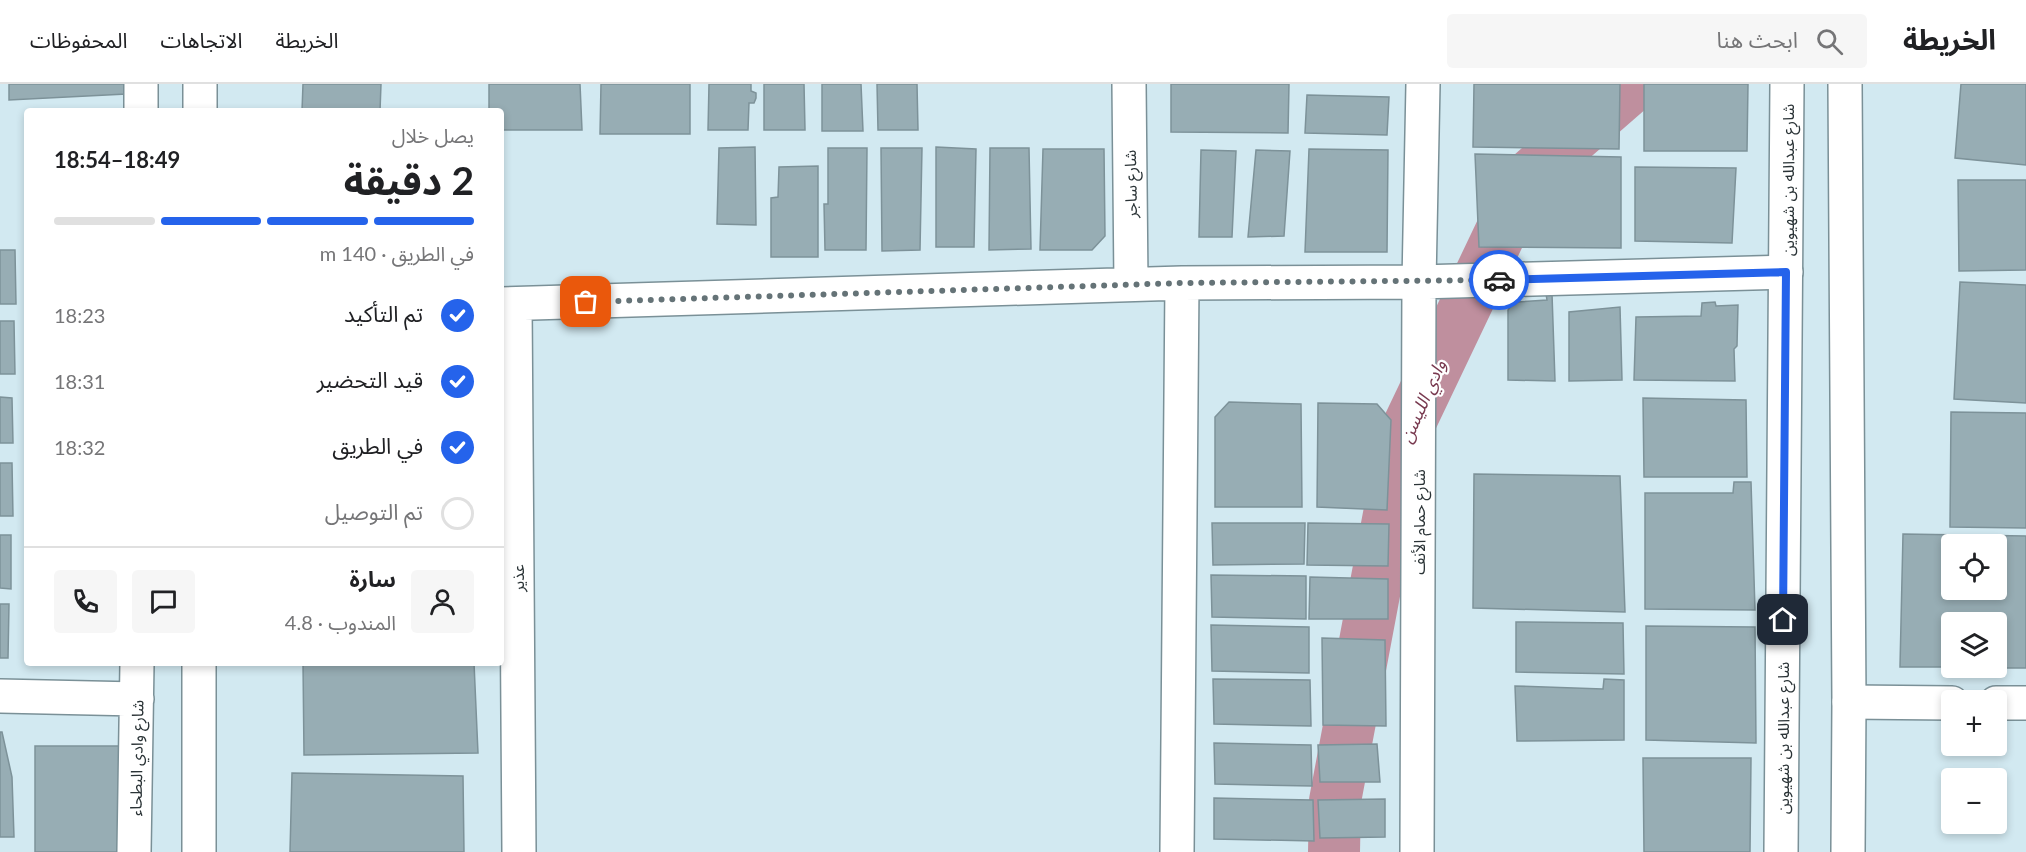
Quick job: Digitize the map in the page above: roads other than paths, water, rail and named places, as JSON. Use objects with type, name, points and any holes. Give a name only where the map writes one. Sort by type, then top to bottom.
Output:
[{"type":"street","points":[[141,84],[141,108]]},
{"type":"street","points":[[200,84],[200,108]]},
{"type":"street","name":"شارع ساجر","points":[[1129,84],[1131,284]]},
{"type":"street","name":"شارع حمام الأنف","points":[[1417,852],[1419,282],[1423,84]]},
{"type":"street","name":"شارع عبدالله بن شهيوين","points":[[1781,852],[1787,84]]},
{"type":"street","points":[[1845,84],[1848,852]]},
{"type":"street","points":[[508,304],[1131,284],[1419,282],[1786,272]]},
{"type":"street","points":[[1177,852],[1182,283]]},
{"type":"street","name":"عذير","points":[[508,304],[519,852]]},
{"type":"street","name":"شارع وادي البطحاء","points":[[134,852],[137,666]]},
{"type":"street","points":[[199,666],[199,852]]},
{"type":"street","points":[[0,696],[137,699]]},
{"type":"street","points":[[1849,702],[1941,703]]},
{"type":"street","points":[[2007,703],[2026,703]]},
{"type":"waterway","name":"وادي الليسن","points":[[1334,852],[1335,801],[1404,435],[1526,179],[1635,84]]}]
